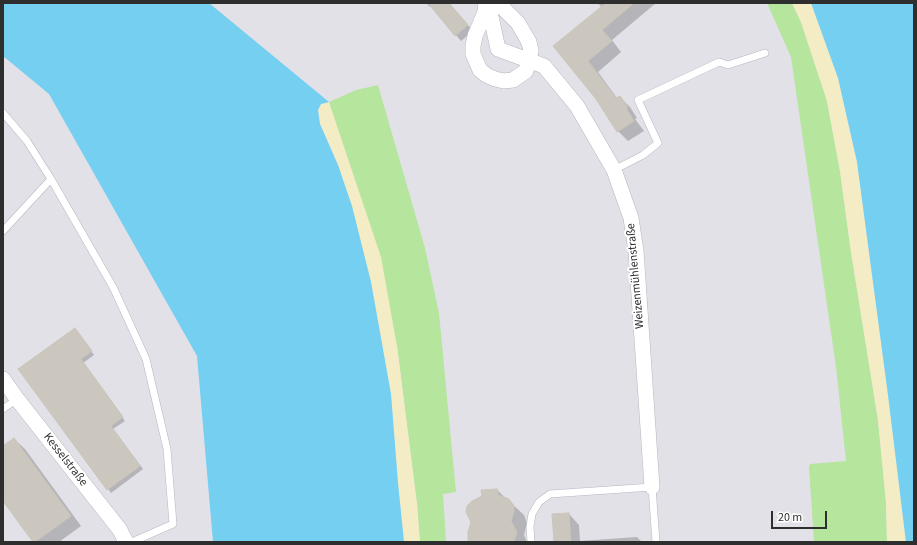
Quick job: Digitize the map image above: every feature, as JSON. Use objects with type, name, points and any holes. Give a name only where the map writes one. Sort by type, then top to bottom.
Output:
[{"type":"street","name":"Weizenmühlenstraße","points":[[487,3],[498,48],[544,66],[577,106],[600,143],[614,170],[631,218],[636,251],[652,487]]},
{"type":"street","points":[[487,3],[473,46],[473,54],[480,70],[486,75],[496,79],[513,80],[526,71],[530,61],[531,51],[529,42],[518,23],[498,3]]},
{"type":"street","name":"Kesselstraße","points":[[3,378],[17,399],[120,530],[126,542]]},
{"type":"lane","points":[[614,170],[643,155],[658,143],[638,100],[719,62],[728,65],[765,54]]},
{"type":"lane","points":[[3,113],[27,141],[51,179],[113,287],[146,359],[167,449],[173,524],[132,542]]},
{"type":"lane","points":[[3,231],[51,179]]},
{"type":"lane","points":[[3,409],[17,399]]},
{"type":"lane","points":[[531,542],[530,527],[532,514],[539,502],[550,494],[652,487],[656,542]]},
{"type":"shaded area","points":[[3,3],[914,3],[914,542],[3,542]]},
{"type":"green space","points":[[767,3],[792,3],[801,22],[827,101],[840,171],[851,252],[878,420],[886,502],[887,542],[814,542],[810,464],[846,461],[836,367],[791,57]]},
{"type":"green space","points":[[378,85],[425,248],[439,313],[456,492],[443,494],[446,542],[420,542],[417,504],[397,346],[329,102],[356,90]]},
{"type":"sand","points":[[792,3],[811,3],[838,78],[857,162],[906,542],[887,542],[886,502],[878,420],[851,252],[840,171],[827,101],[801,22]]},
{"type":"sand","points":[[329,102],[381,257],[397,346],[417,504],[420,542],[404,542],[391,394],[371,282],[338,165],[320,124],[318,110],[321,104]]},
{"type":"water","points":[[3,3],[209,3],[329,102],[321,104],[318,110],[320,124],[338,165],[352,206],[371,282],[391,394],[404,542],[213,542],[197,356],[49,94],[3,56]]},
{"type":"water","points":[[811,3],[914,3],[914,542],[906,542],[857,162],[838,78]]},
{"type":"building","points":[[428,3],[449,3],[468,25],[455,36]]},
{"type":"building","points":[[606,3],[634,3],[602,30],[612,41],[588,61],[616,98],[620,96],[628,107],[626,108],[634,121],[617,132],[596,99],[553,46]]},
{"type":"building","points":[[75,328],[92,351],[81,359],[123,417],[111,426],[140,466],[107,490],[18,369]]},
{"type":"building","points":[[14,438],[71,516],[35,542],[33,542],[3,501],[3,446]]},
{"type":"building","points":[[497,489],[498,495],[509,499],[514,506],[511,521],[517,532],[514,542],[468,542],[468,532],[471,522],[466,512],[467,506],[472,501],[482,496],[481,490]]},
{"type":"building","points":[[569,513],[571,542],[554,542],[552,514]]}]
